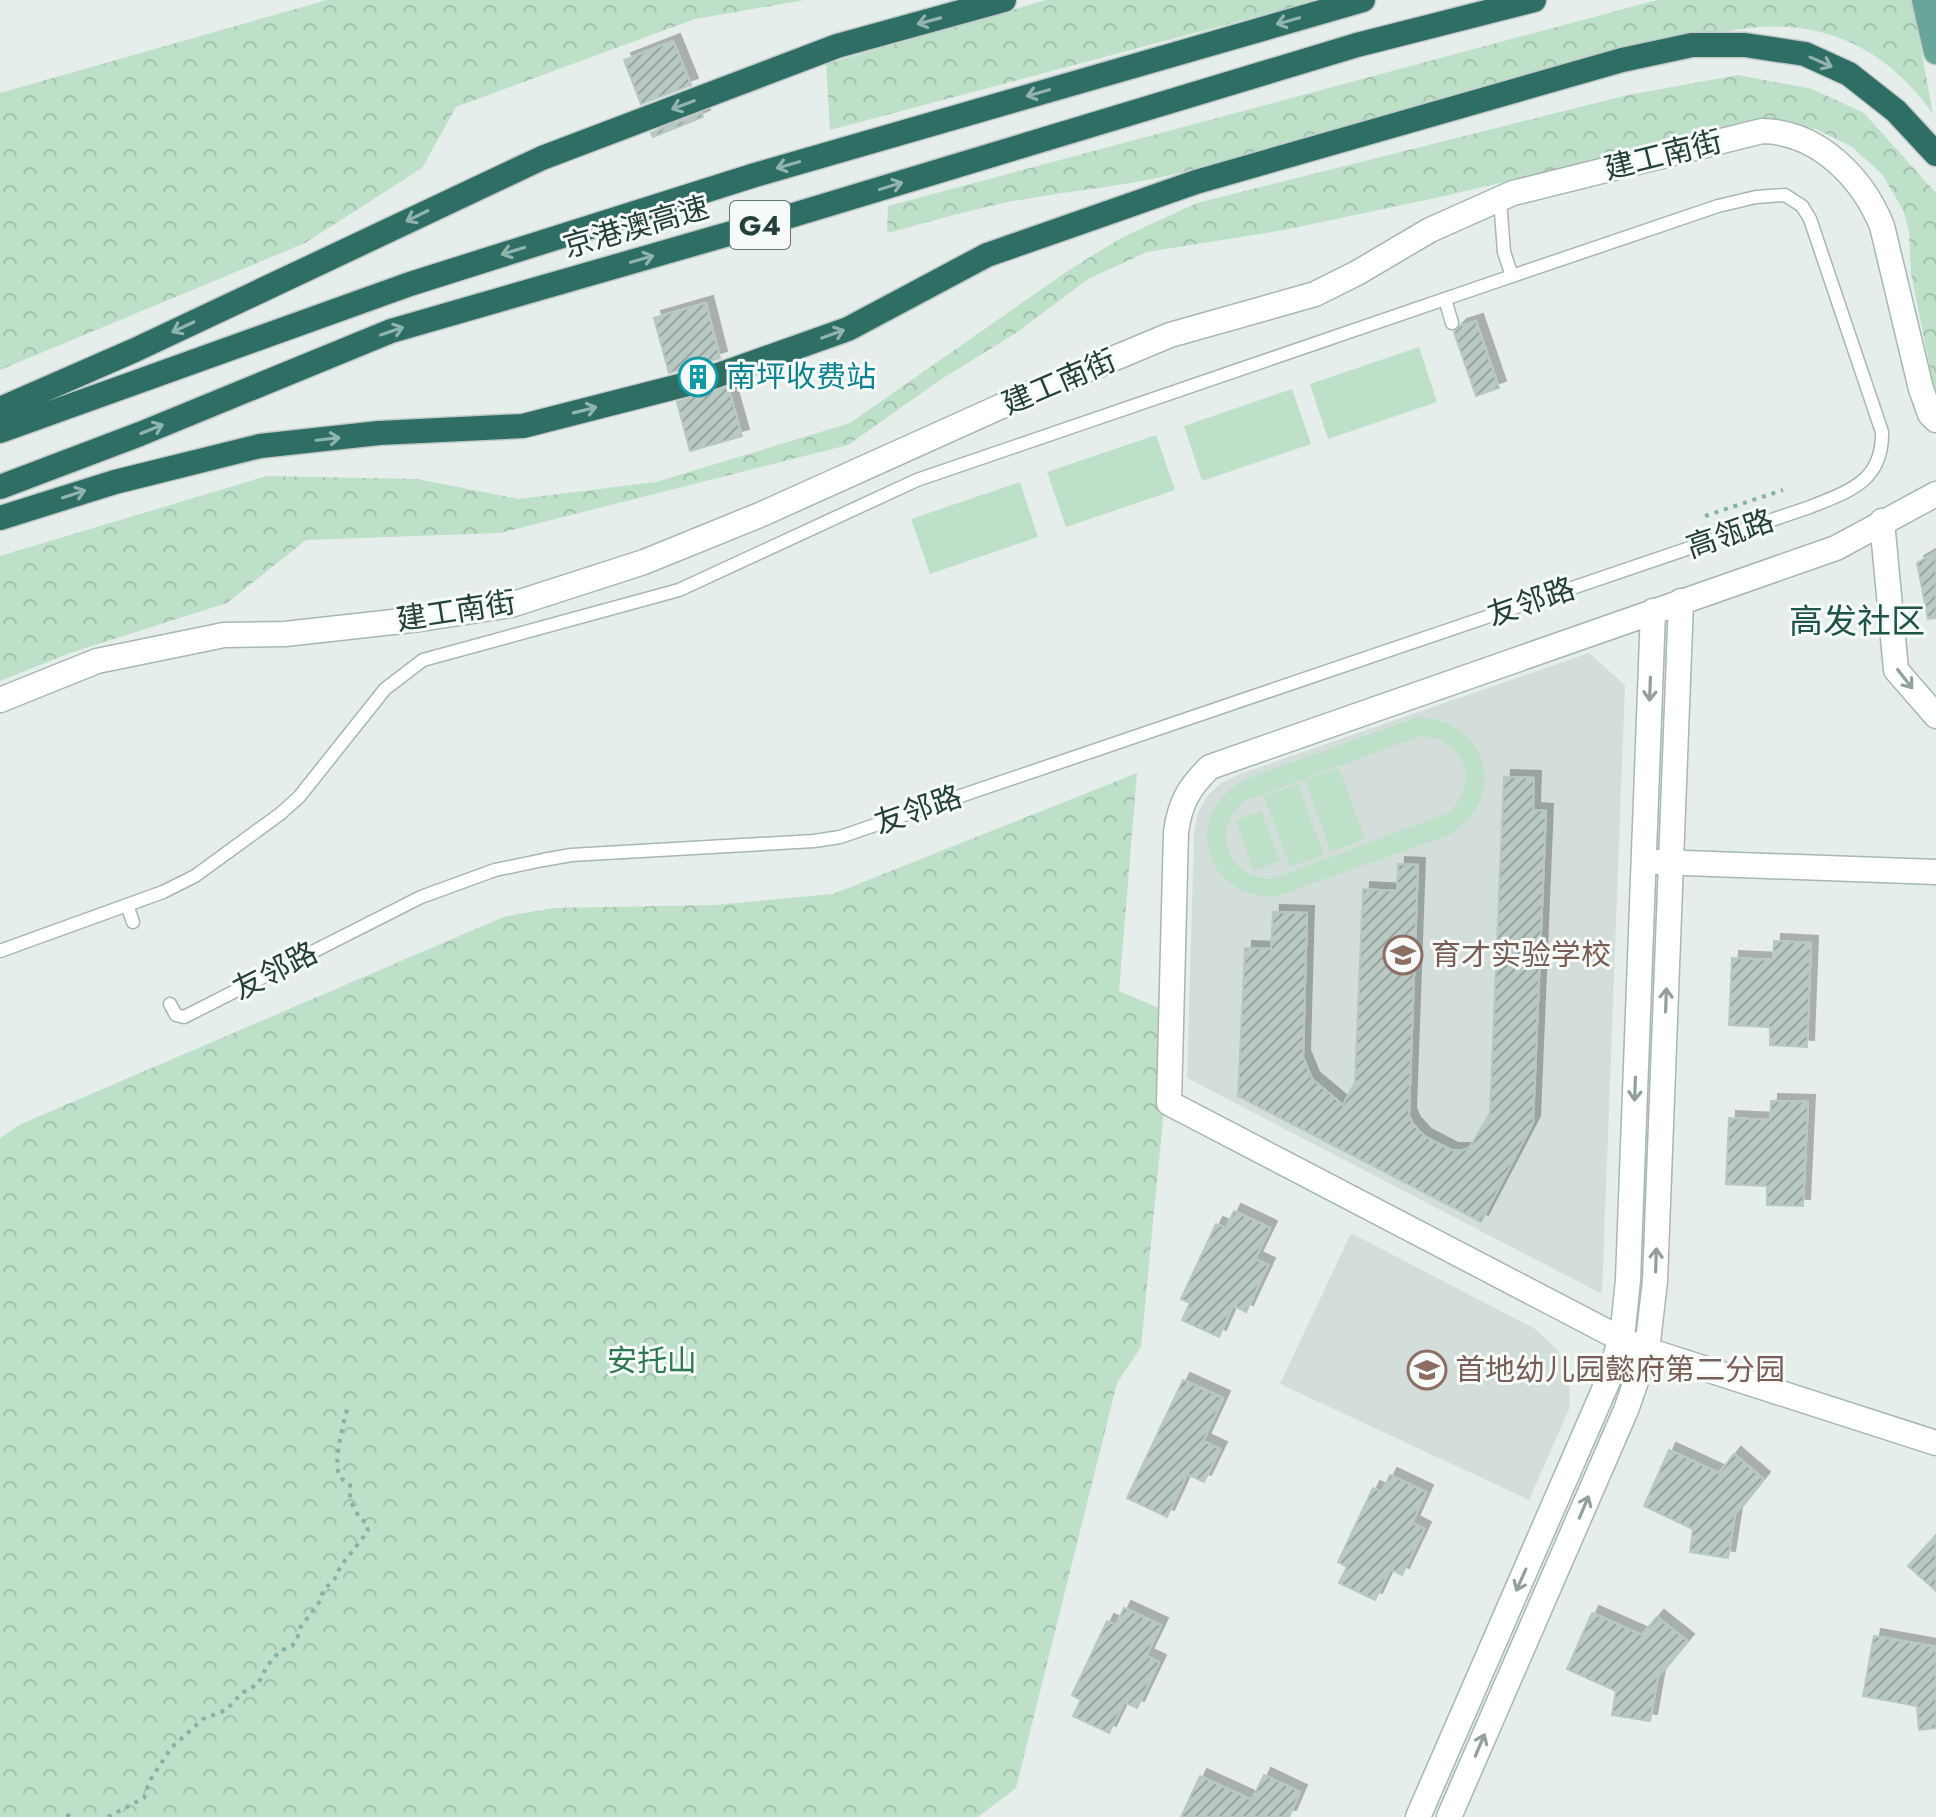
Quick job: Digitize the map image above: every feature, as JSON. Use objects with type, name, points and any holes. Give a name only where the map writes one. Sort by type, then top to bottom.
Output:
[{"type":"highway","points":[[0,409],[542,158],[837,46],[1004,0]]},
{"type":"highway","name":"京港澳高速","points":[[0,431],[410,284],[755,175],[1363,0]]},
{"type":"highway","name":"京港澳高速","points":[[0,487],[140,434],[391,331],[770,222],[1357,45],[1534,0]]},
{"type":"highway","points":[[0,518],[115,482],[260,446],[379,433],[523,426],[707,379],[848,329],[987,255],[1196,182],[1622,60],[1692,45],[1745,45],[1805,54],[1849,74],[1896,111],[1936,154]]},
{"type":"main road","points":[[1924,0],[1936,52]]},
{"type":"street","name":"建工南街","points":[[0,700],[97,661],[224,635],[285,634],[511,605],[644,562],[762,514],[1024,396],[1170,335],[1315,294],[1430,230],[1513,193],[1762,131],[1781,131],[1809,143],[1841,165],[1873,205],[1882,226],[1921,389],[1930,414],[1936,420]]},
{"type":"street","points":[[1936,494],[1836,548],[1210,767],[1192,784],[1186,795],[1180,807],[1176,832],[1169,1103],[1621,1339],[1936,1443]]},
{"type":"street","points":[[1882,521],[1896,670],[1936,716]]},
{"type":"street","points":[[1449,1817],[1626,1410],[1647,1350],[1654,1307],[1681,601]]},
{"type":"street","points":[[1418,1817],[1605,1387],[1621,1339],[1628,1280],[1653,611]]},
{"type":"street","points":[[1643,861],[1936,872]]},
{"type":"lane","name":"高瓴路","points":[[0,951],[127,905],[195,876],[299,797],[385,689],[423,660],[679,590],[917,480],[1743,200],[1785,195],[1802,206],[1810,219],[1882,432],[1881,456],[1867,478],[1843,493],[1650,561]]},
{"type":"lane","points":[[1500,199],[1504,252],[1512,276]]},
{"type":"lane","points":[[1445,299],[1452,323]]},
{"type":"lane","name":"友邻路","points":[[170,1004],[176,1015],[184,1017],[421,897],[495,870],[571,855],[840,837],[1650,561]]},
{"type":"lane","points":[[127,905],[133,922]]},
{"type":"path","points":[[1705,516],[1783,490]]},
{"type":"path","points":[[108,1817],[144,1798],[149,1782],[171,1748],[203,1719],[226,1710],[242,1693],[258,1684],[267,1666],[280,1651],[292,1646],[323,1591],[368,1531],[366,1522],[360,1519],[350,1500],[350,1485],[341,1478],[338,1469],[340,1436],[348,1406]]},
{"type":"path","points":[[67,1817],[72,1811]]},
{"type":"shaded area","name":"育才实验学校","points":[[1589,653],[1625,685],[1602,1294],[1187,1078],[1194,833],[1198,813],[1207,796],[1221,783],[1240,774]]},
{"type":"shaded area","name":"首地幼儿园懿府第二分园","points":[[1351,1233],[1535,1329],[1557,1349],[1569,1377],[1570,1407],[1529,1500],[1280,1384]]},
{"type":"green space","points":[[327,0],[805,0],[695,19],[456,107],[422,168],[305,243],[0,370],[0,93]]},
{"type":"green space","points":[[1046,0],[1319,0],[830,130],[826,64]]},
{"type":"green space","points":[[1657,0],[1912,0],[1933,114],[1904,80],[1871,53],[1852,43],[1811,30],[1770,26],[1752,28],[1716,33],[1529,77],[1183,172],[1004,203],[887,233],[888,206]]},
{"type":"green space","points":[[1738,75],[1812,89],[1864,113],[1936,193],[1936,398],[1911,273],[1909,231],[1903,210],[1882,174],[1852,147],[1816,129],[1746,125],[1440,197],[1284,230],[1147,252],[1088,279],[1016,333],[940,380],[848,445],[500,533],[306,540],[227,603],[70,653],[0,681],[0,556],[267,476],[417,479],[519,499],[656,482],[850,423],[1072,268],[1123,237],[1197,203],[1628,95]]},
{"type":"green space","points":[[1419,347],[1437,402],[1328,439],[1310,384]]},
{"type":"green space","points":[[1292,389],[1311,444],[1202,481],[1184,426]]},
{"type":"green space","points":[[1156,435],[1175,490],[1066,527],[1047,472]]},
{"type":"green space","points":[[1020,482],[1038,537],[930,574],[911,519]]},
{"type":"green space","points":[[1418,717],[1442,722],[1462,732],[1475,747],[1483,765],[1484,784],[1479,803],[1466,821],[1446,836],[1274,897],[1249,893],[1230,883],[1216,868],[1209,850],[1207,831],[1213,812],[1226,794],[1246,779]],"holes":[[[1420,736],[1435,738],[1457,753],[1466,776],[1458,801],[1448,813],[1272,879],[1256,876],[1234,862],[1228,851],[1228,826],[1244,801]]]},
{"type":"green space","points":[[1339,768],[1365,839],[1331,852],[1305,780]]},
{"type":"green space","name":"安托山","points":[[1137,773],[1119,991],[1159,1008],[1164,1109],[1141,1347],[1117,1383],[1016,1788],[978,1817],[0,1817],[0,1138],[21,1124],[506,916],[554,908],[714,905],[833,894]]},
{"type":"green space","points":[[1298,784],[1324,855],[1290,867],[1264,796]]},
{"type":"green space","points":[[1261,811],[1280,861],[1254,871],[1236,820]]},
{"type":"building","points":[[673,41],[691,85],[641,104],[624,60]]},
{"type":"building","points":[[702,113],[703,117],[653,137],[651,133]]},
{"type":"building","points":[[706,303],[720,358],[669,373],[654,318]]},
{"type":"building","points":[[1476,321],[1499,388],[1476,396],[1454,332],[1460,326]]},
{"type":"building","points":[[728,387],[742,436],[690,451],[677,402]]},
{"type":"building","points":[[1936,552],[1936,618],[1928,619],[1917,563]]},
{"type":"building","points":[[1504,777],[1534,778],[1533,810],[1546,811],[1533,1123],[1481,1222],[1238,1096],[1245,948],[1271,949],[1273,912],[1307,913],[1303,1057],[1312,1079],[1343,1105],[1355,1082],[1363,889],[1397,891],[1398,864],[1418,865],[1409,1115],[1424,1136],[1451,1150],[1470,1147],[1490,1113]]},
{"type":"building","points":[[1774,941],[1811,943],[1807,1047],[1770,1045],[1770,1027],[1729,1025],[1732,958],[1773,960]]},
{"type":"building","points":[[1771,1101],[1808,1102],[1803,1206],[1767,1205],[1767,1186],[1726,1184],[1729,1118],[1770,1120]]},
{"type":"building","points":[[1234,1211],[1270,1228],[1255,1259],[1268,1265],[1246,1312],[1233,1305],[1219,1337],[1182,1320],[1190,1303],[1181,1299],[1216,1224],[1226,1228]]},
{"type":"building","points":[[1183,1380],[1223,1398],[1203,1441],[1220,1449],[1204,1482],[1187,1474],[1167,1517],[1127,1498]]},
{"type":"building","points":[[1669,1450],[1719,1473],[1734,1454],[1763,1479],[1735,1514],[1728,1558],[1690,1552],[1693,1529],[1644,1506]]},
{"type":"building","points":[[1390,1475],[1426,1492],[1412,1523],[1424,1529],[1402,1575],[1390,1569],[1375,1600],[1339,1583],[1347,1567],[1338,1562],[1373,1488],[1382,1492]]},
{"type":"building","points":[[1936,1535],[1936,1591],[1908,1566]]},
{"type":"building","points":[[1124,1608],[1161,1625],[1146,1656],[1159,1662],[1137,1708],[1124,1702],[1109,1733],[1073,1716],[1081,1700],[1072,1695],[1107,1621],[1116,1625]]},
{"type":"building","points":[[1592,1613],[1642,1635],[1657,1617],[1687,1641],[1658,1676],[1650,1721],[1612,1715],[1616,1691],[1567,1669]]},
{"type":"building","points":[[1874,1636],[1936,1647],[1936,1728],[1919,1730],[1917,1706],[1863,1696]]},
{"type":"building","points":[[1264,1775],[1300,1792],[1289,1817],[1181,1817],[1200,1776],[1252,1800]]},
{"type":"place","name":"南坪收费站","points":[[698,377]]},
{"type":"place","name":"育才实验学校","points":[[1403,955]]},
{"type":"place","name":"首地幼儿园懿府第二分园","points":[[1427,1370]]},
{"type":"district","name":"高发社区","points":[[1857,621]]}]
